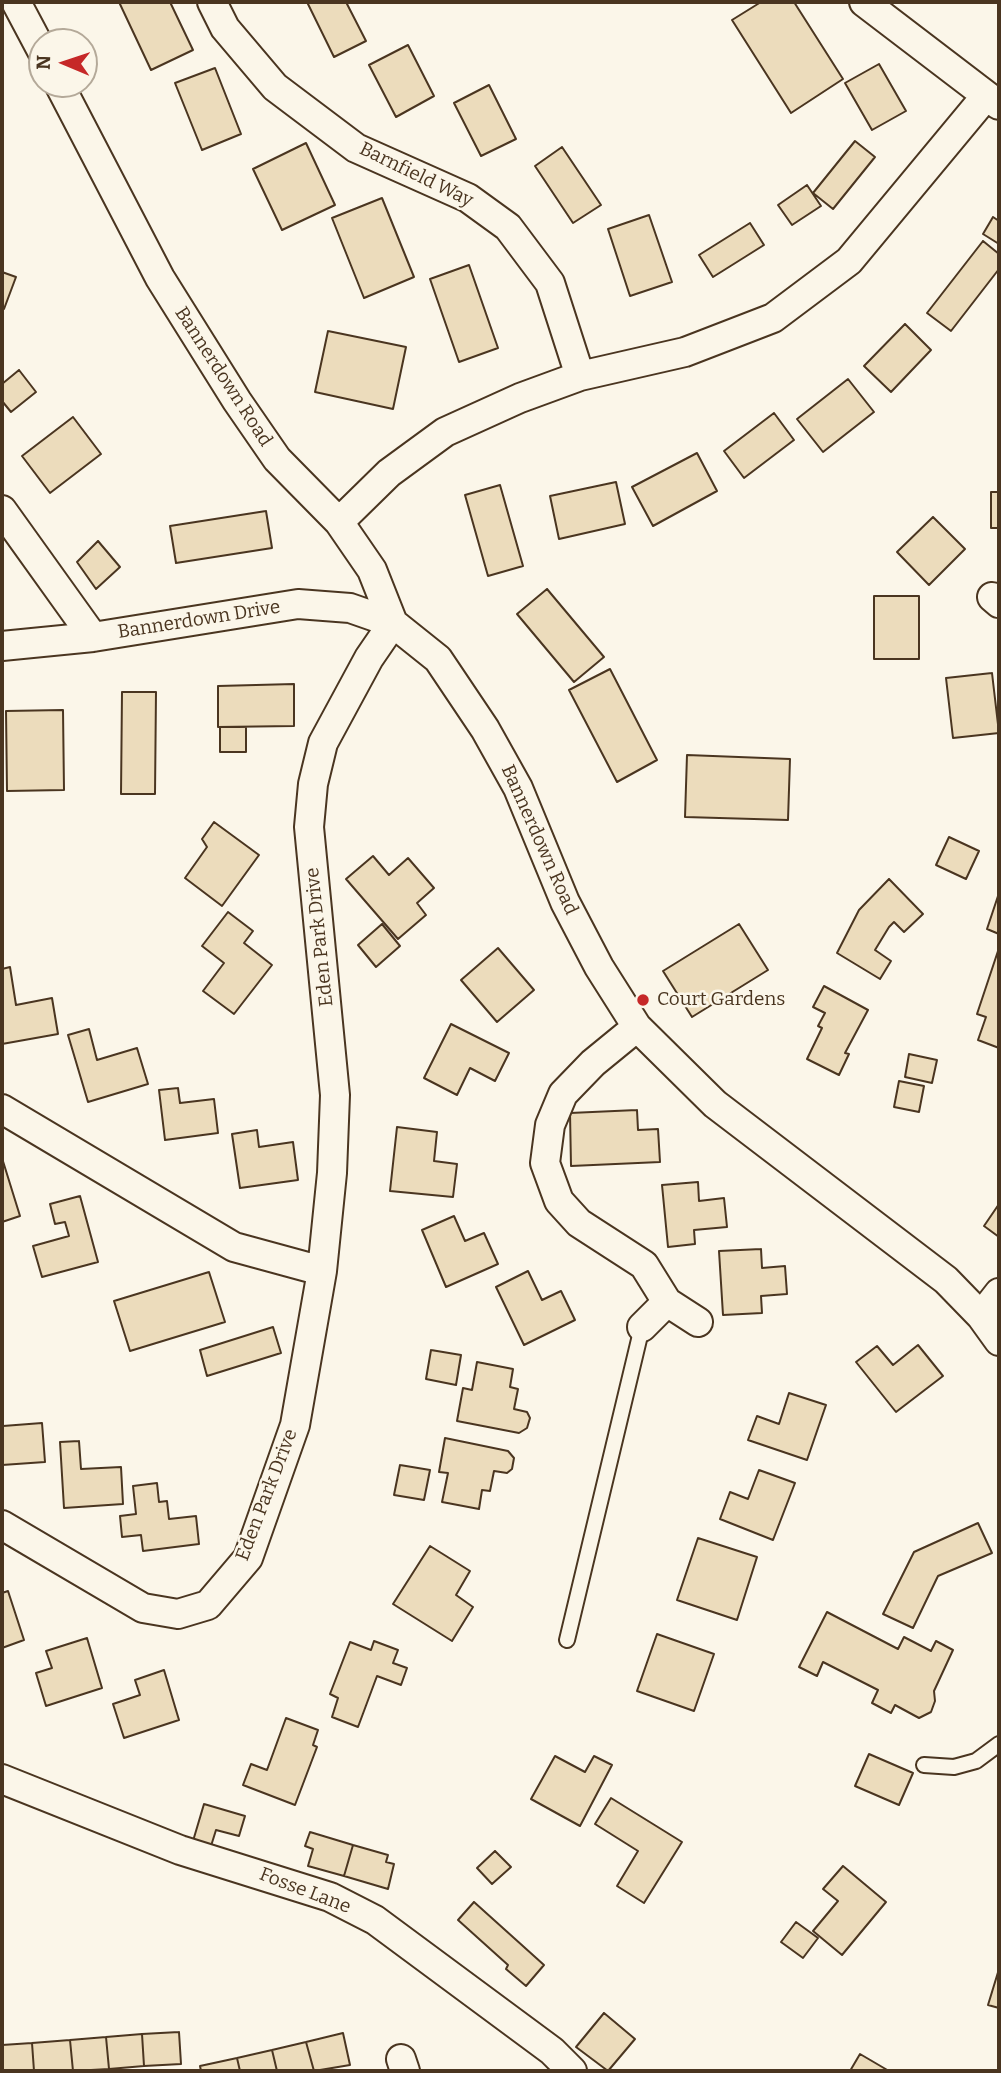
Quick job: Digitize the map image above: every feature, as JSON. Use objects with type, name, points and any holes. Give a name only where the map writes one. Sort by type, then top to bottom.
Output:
[{"type":"street","points":[[16,2],[30,28]]},
{"type":"street","name":"Barnfield Way","points":[[212,2],[225,28],[275,87],[356,148],[468,198],[508,227],[550,283],[580,376]]},
{"type":"street","points":[[340,522],[390,473],[445,432],[520,398],[580,376],[685,352],[773,318],[849,261],[993,100],[864,2]]},
{"type":"street","name":"Bannerdown Road","points":[[66,98],[160,278],[237,401],[277,459],[340,522],[372,570],[394,623],[438,659],[485,729],[518,788],[565,902],[599,967],[637,1027],[715,1104],[946,1280],[981,1316],[999,1341]]},
{"type":"street","points":[[2,510],[93,637]]},
{"type":"street","name":"Bannerdown Drive","points":[[2,646],[93,637],[298,604],[350,608],[394,623]]},
{"type":"street","name":"Eden Park Drive","points":[[2,1525],[106,1583],[143,1608],[178,1614],[208,1605],[248,1558],[295,1425],[322,1271],[332,1173],[335,1095],[309,827],[313,783],[323,743],[369,658],[394,623]]},
{"type":"street","points":[[637,1027],[593,1063],[563,1094],[550,1125],[545,1163],[559,1201],[579,1223],[644,1265],[667,1302],[698,1322]]},
{"type":"street","points":[[2,1109],[233,1247],[322,1271]]},
{"type":"street","points":[[981,1316],[999,1293]]},
{"type":"street","points":[[642,1327],[667,1302]]},
{"type":"street","name":"Fosse Lane","points":[[2,1779],[180,1850],[330,1898],[375,1920],[552,2051],[572,2071]]},
{"type":"lane","points":[[567,1640],[642,1327]]},
{"type":"lane","points":[[924,1765],[954,1767],[976,1761],[999,1744]]},
{"type":"building","points":[[119,2],[170,2],[193,50],[151,70]]},
{"type":"building","points":[[307,2],[346,2],[366,41],[334,57]]},
{"type":"building","points":[[761,2],[794,2],[843,79],[791,113],[732,20]]},
{"type":"building","points":[[408,45],[434,96],[396,117],[369,65]]},
{"type":"building","points":[[879,64],[906,111],[872,130],[845,83]]},
{"type":"building","points":[[215,68],[241,134],[202,150],[175,83]]},
{"type":"building","points":[[489,85],[516,139],[481,156],[454,103]]},
{"type":"building","points":[[855,141],[875,157],[833,209],[813,193]]},
{"type":"building","points":[[306,143],[335,205],[282,230],[253,169]]},
{"type":"building","points":[[562,147],[601,205],[573,223],[535,166]]},
{"type":"building","points":[[807,185],[821,206],[792,225],[778,205]]},
{"type":"building","points":[[382,198],[414,277],[364,298],[332,218]]},
{"type":"building","points":[[649,215],[672,282],[630,296],[608,229]]},
{"type":"building","points":[[993,217],[999,221],[999,244],[983,234]]},
{"type":"building","points":[[750,223],[764,245],[713,277],[699,255]]},
{"type":"building","points":[[983,241],[999,254],[999,269],[951,331],[927,313]]},
{"type":"building","points":[[469,265],[498,348],[459,362],[430,279]]},
{"type":"building","points":[[2,272],[16,277],[4,309],[2,309]]},
{"type":"building","points":[[905,324],[931,350],[891,392],[864,366]]},
{"type":"building","points":[[328,331],[406,347],[393,409],[315,392]]},
{"type":"building","points":[[19,370],[36,392],[11,412],[2,401],[2,384]]},
{"type":"building","points":[[848,379],[874,412],[823,452],[797,419]]},
{"type":"building","points":[[774,413],[794,440],[744,478],[724,451]]},
{"type":"building","points":[[73,417],[101,454],[50,493],[22,456]]},
{"type":"building","points":[[697,453],[717,491],[653,526],[632,487]]},
{"type":"building","points":[[616,482],[625,524],[559,539],[550,496]]},
{"type":"building","points":[[500,485],[523,566],[488,576],[465,495]]},
{"type":"building","points":[[991,492],[999,492],[999,528],[991,528]]},
{"type":"building","points":[[266,511],[272,548],[176,563],[170,526]]},
{"type":"building","points":[[933,517],[965,549],[929,585],[897,552]]},
{"type":"building","points":[[98,541],[120,567],[96,589],[77,562]]},
{"type":"building","points":[[547,589],[604,657],[574,682],[517,614]]},
{"type":"building","points":[[874,596],[919,596],[919,659],[874,659]]},
{"type":"building","points":[[610,669],[657,760],[617,782],[569,690]]},
{"type":"building","points":[[992,673],[999,733],[953,738],[946,678]]},
{"type":"building","points":[[294,684],[294,726],[218,727],[218,686]]},
{"type":"building","points":[[122,692],[156,692],[155,794],[121,794]]},
{"type":"building","points":[[63,710],[64,790],[7,791],[6,711]]},
{"type":"building","points":[[220,727],[246,727],[246,752],[220,752]]},
{"type":"building","points":[[687,755],[790,759],[788,820],[685,817]]},
{"type":"building","points":[[214,822],[259,855],[222,906],[185,878],[207,847],[202,839]]},
{"type":"building","points":[[949,837],[979,851],[966,879],[936,865]]},
{"type":"building","points":[[373,856],[389,875],[408,858],[434,888],[417,903],[426,915],[398,939],[346,879]]},
{"type":"building","points":[[889,879],[923,914],[904,932],[894,922],[889,927],[875,950],[891,961],[880,979],[837,953],[859,910]]},
{"type":"building","points":[[999,893],[999,934],[987,929]]},
{"type":"building","points":[[228,912],[253,931],[244,943],[272,965],[234,1014],[203,991],[224,963],[202,946]]},
{"type":"building","points":[[382,924],[400,946],[376,967],[358,945]]},
{"type":"building","points":[[739,924],[768,970],[692,1017],[663,971]]},
{"type":"building","points":[[498,948],[534,990],[497,1022],[461,980]]},
{"type":"building","points":[[999,948],[999,1048],[978,1040],[986,1017],[977,1014]]},
{"type":"building","points":[[10,967],[16,1005],[52,998],[58,1034],[2,1044],[2,969]]},
{"type":"building","points":[[824,986],[868,1010],[845,1053],[849,1054],[839,1075],[807,1059],[822,1028],[818,1026],[825,1013],[813,1007]]},
{"type":"building","points":[[451,1024],[509,1053],[495,1081],[470,1068],[457,1095],[424,1078]]},
{"type":"building","points":[[89,1029],[97,1060],[137,1048],[148,1084],[88,1102],[68,1035]]},
{"type":"building","points":[[909,1054],[937,1060],[932,1083],[905,1077]]},
{"type":"building","points":[[899,1081],[924,1086],[919,1112],[894,1107]]},
{"type":"building","points":[[178,1088],[180,1103],[214,1099],[218,1133],[165,1140],[159,1090]]},
{"type":"building","points":[[637,1110],[638,1130],[658,1129],[660,1162],[571,1166],[570,1113]]},
{"type":"building","points":[[397,1127],[437,1132],[434,1161],[457,1164],[453,1197],[390,1191]]},
{"type":"building","points":[[257,1130],[259,1147],[293,1142],[298,1180],[240,1188],[232,1134]]},
{"type":"building","points":[[2,1158],[20,1216],[2,1222]]},
{"type":"building","points":[[698,1182],[699,1201],[724,1198],[727,1227],[694,1230],[695,1244],[668,1247],[662,1185]]},
{"type":"building","points":[[80,1196],[98,1262],[42,1277],[33,1246],[69,1236],[65,1222],[55,1224],[50,1204]]},
{"type":"building","points":[[999,1204],[999,1237],[984,1226]]},
{"type":"building","points":[[454,1216],[465,1241],[484,1233],[498,1264],[446,1287],[422,1230]]},
{"type":"building","points":[[761,1249],[762,1268],[785,1266],[787,1294],[761,1296],[762,1313],[723,1315],[719,1251]]},
{"type":"building","points":[[528,1271],[542,1300],[561,1291],[575,1320],[524,1345],[496,1287]]},
{"type":"building","points":[[209,1272],[225,1322],[130,1351],[114,1301]]},
{"type":"building","points":[[273,1327],[281,1353],[207,1376],[200,1350]]},
{"type":"building","points":[[918,1345],[943,1376],[896,1412],[856,1362],[877,1346],[893,1365]]},
{"type":"building","points":[[431,1350],[461,1355],[456,1385],[426,1379]]},
{"type":"building","points":[[477,1362],[513,1369],[510,1387],[518,1389],[514,1409],[527,1412],[530,1418],[527,1428],[519,1433],[457,1421],[463,1388],[472,1390]]},
{"type":"building","points":[[789,1393],[826,1405],[807,1460],[748,1440],[757,1416],[779,1424]]},
{"type":"building","points":[[2,1411],[3,1426],[42,1423],[45,1462],[2,1465]]},
{"type":"building","points":[[445,1438],[508,1451],[514,1458],[512,1469],[507,1473],[494,1471],[490,1491],[482,1490],[479,1509],[442,1502],[448,1473],[439,1472]]},
{"type":"building","points":[[79,1441],[81,1469],[121,1467],[123,1504],[64,1508],[60,1442]]},
{"type":"building","points":[[400,1465],[430,1470],[424,1500],[394,1495]]},
{"type":"building","points":[[759,1470],[795,1483],[773,1540],[720,1519],[730,1492],[748,1499]]},
{"type":"building","points":[[157,1483],[159,1502],[167,1501],[169,1519],[196,1516],[199,1544],[143,1551],[141,1535],[122,1537],[120,1516],[136,1514],[133,1486]]},
{"type":"building","points":[[978,1523],[992,1553],[938,1576],[913,1628],[883,1614],[914,1552]]},
{"type":"building","points":[[698,1538],[757,1557],[737,1620],[677,1600]]},
{"type":"building","points":[[430,1546],[470,1571],[456,1595],[473,1607],[452,1641],[393,1604]]},
{"type":"building","points":[[8,1591],[24,1640],[2,1648],[2,1593]]},
{"type":"building","points":[[827,1612],[898,1649],[904,1637],[931,1651],[936,1641],[953,1650],[934,1691],[935,1701],[931,1712],[919,1718],[895,1705],[891,1713],[872,1703],[878,1690],[823,1662],[817,1676],[799,1667]]},
{"type":"building","points":[[657,1634],[714,1654],[694,1711],[637,1691]]},
{"type":"building","points":[[87,1638],[102,1688],[46,1706],[36,1673],[52,1668],[46,1651]]},
{"type":"building","points":[[374,1641],[398,1650],[393,1663],[407,1668],[401,1685],[377,1676],[358,1727],[332,1717],[338,1698],[330,1694],[350,1642],[371,1650]]},
{"type":"building","points":[[164,1670],[179,1720],[124,1738],[113,1704],[140,1695],[135,1680]]},
{"type":"building","points":[[286,1718],[318,1730],[313,1745],[317,1747],[295,1805],[243,1785],[251,1764],[267,1770]]},
{"type":"building","points":[[869,1754],[913,1773],[899,1805],[855,1786]]},
{"type":"building","points":[[555,1756],[585,1772],[594,1756],[612,1765],[580,1826],[531,1799]]},
{"type":"building","points":[[611,1798],[682,1842],[644,1903],[617,1886],[638,1851],[595,1824]]},
{"type":"building","points":[[204,1804],[245,1816],[239,1836],[216,1830],[211,1846],[193,1841]]},
{"type":"building","points":[[310,1832],[353,1845],[344,1876],[308,1866],[313,1849],[305,1846]]},
{"type":"building","points":[[353,1845],[388,1855],[386,1862],[394,1864],[388,1889],[344,1876]]},
{"type":"building","points":[[495,1851],[511,1867],[492,1884],[477,1868]]},
{"type":"building","points":[[843,1866],[886,1902],[842,1955],[813,1931],[838,1901],[823,1889]]},
{"type":"building","points":[[474,1902],[544,1965],[526,1986],[506,1969],[508,1965],[458,1920]]},
{"type":"building","points":[[796,1922],[818,1938],[803,1958],[781,1942]]},
{"type":"building","points":[[999,1969],[999,2008],[988,2005]]},
{"type":"building","points":[[604,2013],[635,2039],[608,2071],[576,2047]]},
{"type":"building","points":[[179,2032],[181,2064],[144,2066],[142,2034]]},
{"type":"building","points":[[343,2033],[350,2065],[314,2071],[306,2042]]},
{"type":"building","points":[[142,2034],[144,2066],[109,2069],[106,2037]]},
{"type":"building","points":[[106,2037],[109,2069],[73,2071],[70,2040]]},
{"type":"building","points":[[70,2040],[73,2071],[34,2071],[32,2043]]},
{"type":"building","points":[[306,2042],[314,2071],[277,2071],[272,2050]]},
{"type":"building","points":[[32,2043],[34,2071],[2,2071],[2,2045]]},
{"type":"building","points":[[272,2050],[277,2071],[240,2071],[237,2058]]},
{"type":"building","points":[[860,2054],[889,2071],[850,2071]]},
{"type":"building","points":[[237,2058],[240,2071],[201,2071],[200,2066]]},
{"type":"place","name":"Court Gardens","points":[[643,1000]]}]
